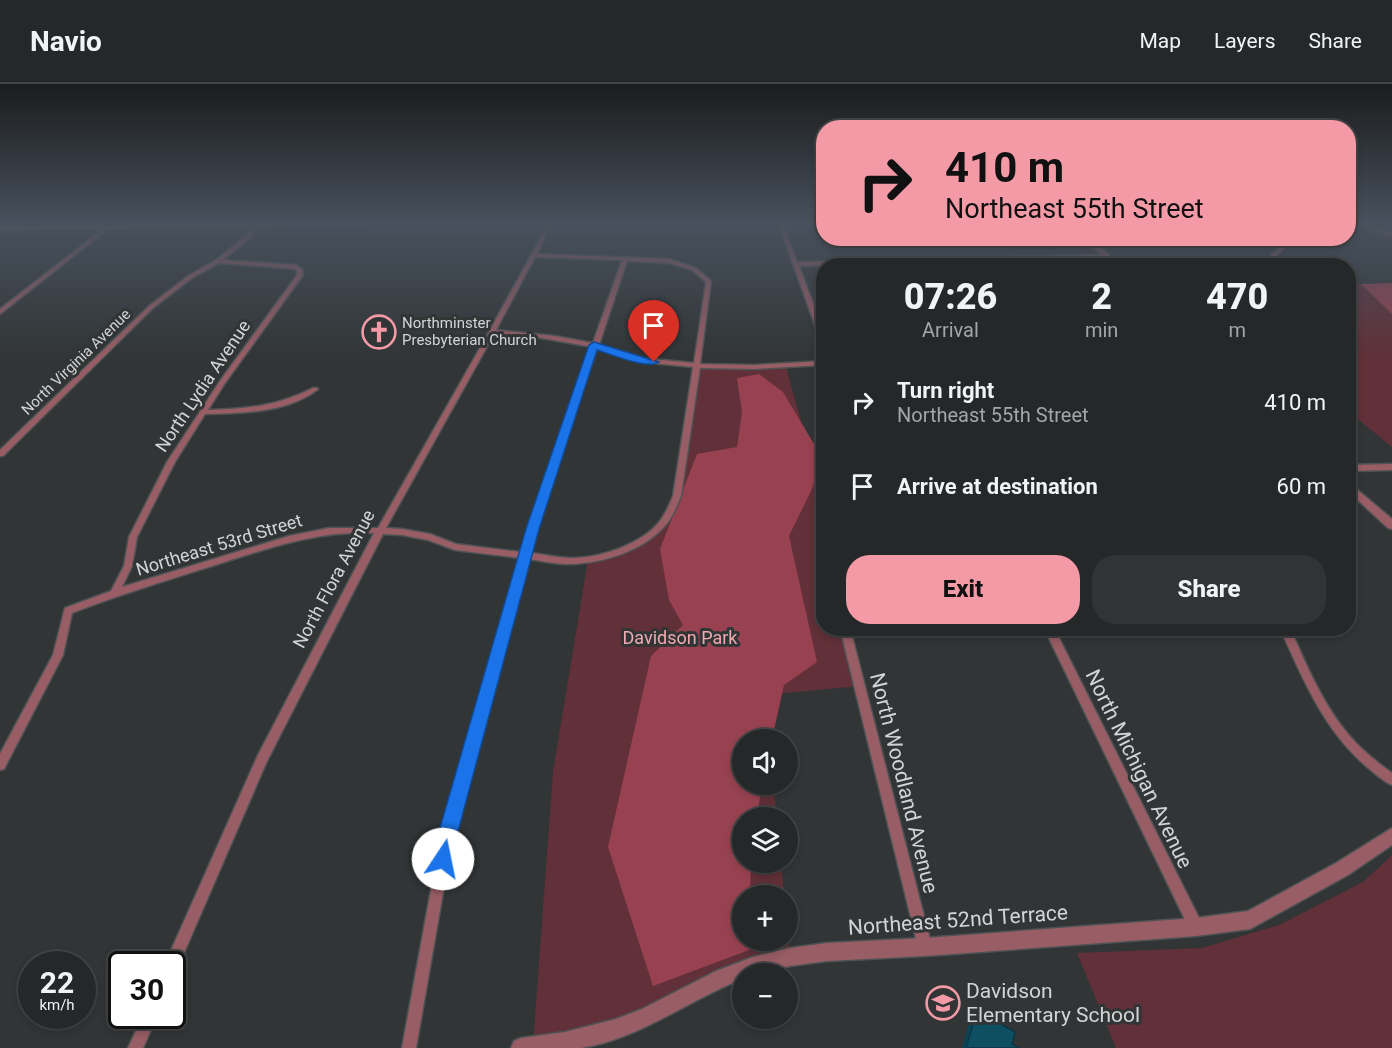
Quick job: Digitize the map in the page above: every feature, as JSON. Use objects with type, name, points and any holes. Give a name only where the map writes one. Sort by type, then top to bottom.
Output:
[{"type":"street","points":[[0,312],[58,267]]},
{"type":"street","name":"North Virginia Avenue","points":[[0,454],[151,307],[190,277],[208,267]]},
{"type":"street","name":"North Lydia Avenue","points":[[114,593],[128,566],[133,537],[171,462],[201,412],[300,275],[299,269],[294,267]]},
{"type":"street","name":"North Flora Avenue","points":[[178,951],[262,759],[381,531],[527,267]]},
{"type":"street","points":[[408,1048],[447,835],[525,555],[622,267]]},
{"type":"street","name":"Northeast 53rd Street","points":[[0,765],[58,656],[68,611],[114,593],[305,535],[352,529],[417,534],[455,547],[572,561],[604,557],[639,543],[664,523],[675,505],[677,496],[710,287],[708,279],[702,273],[686,267]]},
{"type":"street","points":[[797,267],[816,320]]},
{"type":"street","points":[[492,332],[536,335],[594,345],[637,359],[697,366],[762,368],[816,364]]},
{"type":"street","points":[[201,412],[244,411],[270,407],[294,402],[315,389]]},
{"type":"street","points":[[1356,468],[1392,467]]},
{"type":"street","points":[[1356,492],[1392,525]]},
{"type":"street","name":"North Woodland Avenue","points":[[847,636],[925,947]]},
{"type":"street","name":"North Michigan Avenue","points":[[1053,636],[1196,927]]},
{"type":"street","points":[[1289,636],[1323,710],[1334,727],[1356,752],[1392,780]]},
{"type":"street","name":"Northeast 52nd Terrace","points":[[520,1048],[565,1042],[616,1029],[648,1016],[716,980],[753,966],[790,957],[828,952],[1196,927],[1250,920],[1342,869],[1392,836]]},
{"type":"street","points":[[135,1048],[144,1029]]},
{"type":"green space","points":[[1392,283],[1392,314],[1361,284]]},
{"type":"green space","points":[[1356,284],[1361,284],[1392,314],[1392,447],[1356,418]]},
{"type":"green space","name":"Davidson Park","points":[[697,367],[786,367],[807,443],[816,442],[816,636],[848,636],[859,686],[765,695],[748,729],[732,729],[732,795],[774,795],[776,807],[732,807],[732,873],[782,873],[783,885],[732,885],[732,951],[790,951],[790,957],[765,963],[732,963],[732,976],[648,1016],[533,1046],[553,771],[588,560],[637,542],[662,524],[668,513],[680,474]]},
{"type":"green space","points":[[759,374],[783,392],[816,447],[816,478],[789,536],[817,662],[784,685],[774,729],[732,729],[732,795],[761,795],[758,807],[732,807],[732,873],[751,873],[750,885],[732,885],[732,951],[746,951],[653,986],[608,847],[651,656],[683,625],[669,600],[660,549],[697,454],[737,447],[742,412],[737,378]]},
{"type":"green space","points":[[1392,855],[1392,1048],[1116,1048],[1077,953],[1202,948],[1279,925],[1363,882]]},
{"type":"building","points":[[977,1011],[1015,1032],[1012,1044],[1019,1048],[966,1048]]},
{"type":"place","name":"Northminster Presbyterian Church","points":[[379,332]]},
{"type":"place","name":"Davidson Elementary School","points":[[943,1003]]},
{"type":"route","points":[[443,859],[447,835],[532,529],[594,345],[654,362]]}]
